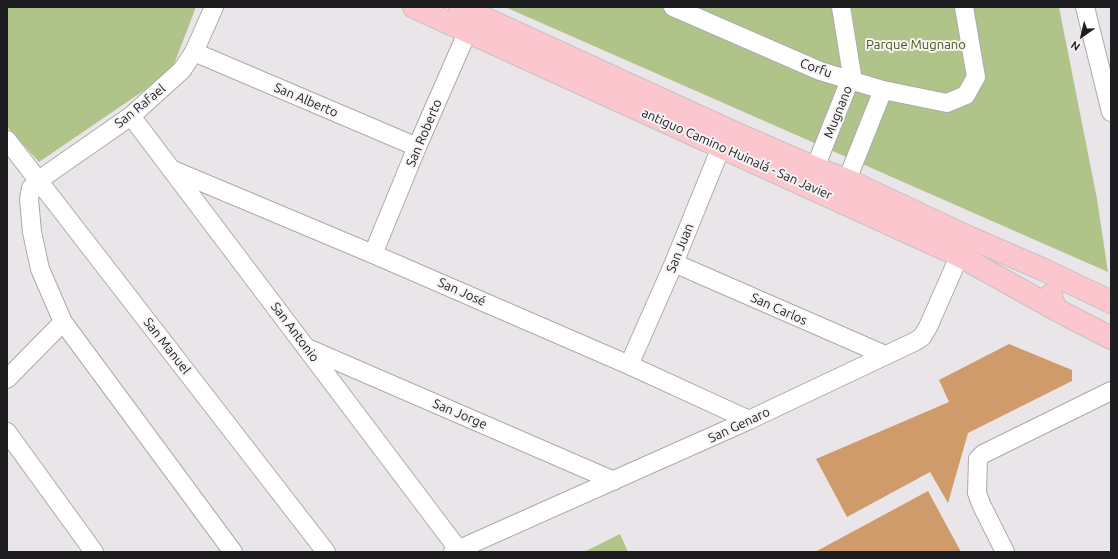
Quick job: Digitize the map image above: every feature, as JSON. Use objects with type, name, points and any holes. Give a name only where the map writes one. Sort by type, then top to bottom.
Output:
[{"type":"main road","points":[[414,7],[468,17],[724,138],[847,180],[964,246],[1042,269],[1111,302]]},
{"type":"main road","name":"antiguo Camino Huinalá - San Javier","points":[[724,138],[964,246],[1055,309],[1111,338]]},
{"type":"main road","points":[[1042,269],[1055,309]]},
{"type":"street","name":"San Rafael","points":[[39,180],[131,116],[182,70],[194,52],[214,7]]},
{"type":"street","name":"Corfu","points":[[673,7],[820,71],[851,79],[883,90],[947,103],[966,95],[976,77],[964,7]]},
{"type":"street","name":"Mugnano","points":[[815,168],[852,75],[841,7]]},
{"type":"street","points":[[1085,7],[1111,112]]},
{"type":"street","name":"San Roberto","points":[[373,254],[468,17]]},
{"type":"street","name":"San Alberto","points":[[194,52],[417,147]]},
{"type":"street","points":[[847,180],[883,90]]},
{"type":"street","name":"San Antonio","points":[[131,116],[306,347],[456,551]]},
{"type":"street","name":"San Juan","points":[[629,365],[674,263],[724,138]]},
{"type":"street","name":"San Manuel","points":[[7,140],[326,552]]},
{"type":"street","name":"San José","points":[[172,170],[373,254],[629,365],[749,420]]},
{"type":"street","points":[[39,180],[31,188],[29,199],[32,232],[40,269],[63,322],[233,552]]},
{"type":"street","name":"San Genaro","points":[[456,551],[749,420],[914,342],[922,337],[928,327],[964,246]]},
{"type":"street","name":"San Carlos","points":[[674,263],[885,356]]},
{"type":"street","points":[[7,379],[63,322]]},
{"type":"street","name":"San Jorge","points":[[306,347],[614,481]]},
{"type":"street","points":[[1005,552],[977,493],[977,462],[980,456],[1111,391]]},
{"type":"street","points":[[7,432],[94,552]]},
{"type":"green space","points":[[7,7],[196,7],[171,72],[39,162],[7,127]]},
{"type":"green space","name":"Parque Mugnano","points":[[505,7],[1059,7],[1097,199],[1108,272]]},
{"type":"green space","points":[[620,534],[628,552],[584,552]]},
{"type":"building","points":[[1009,344],[1072,370],[1072,381],[968,433],[948,503],[930,472],[847,517],[816,459],[949,402],[939,380]]},
{"type":"building","points":[[928,491],[961,552],[815,552]]}]
